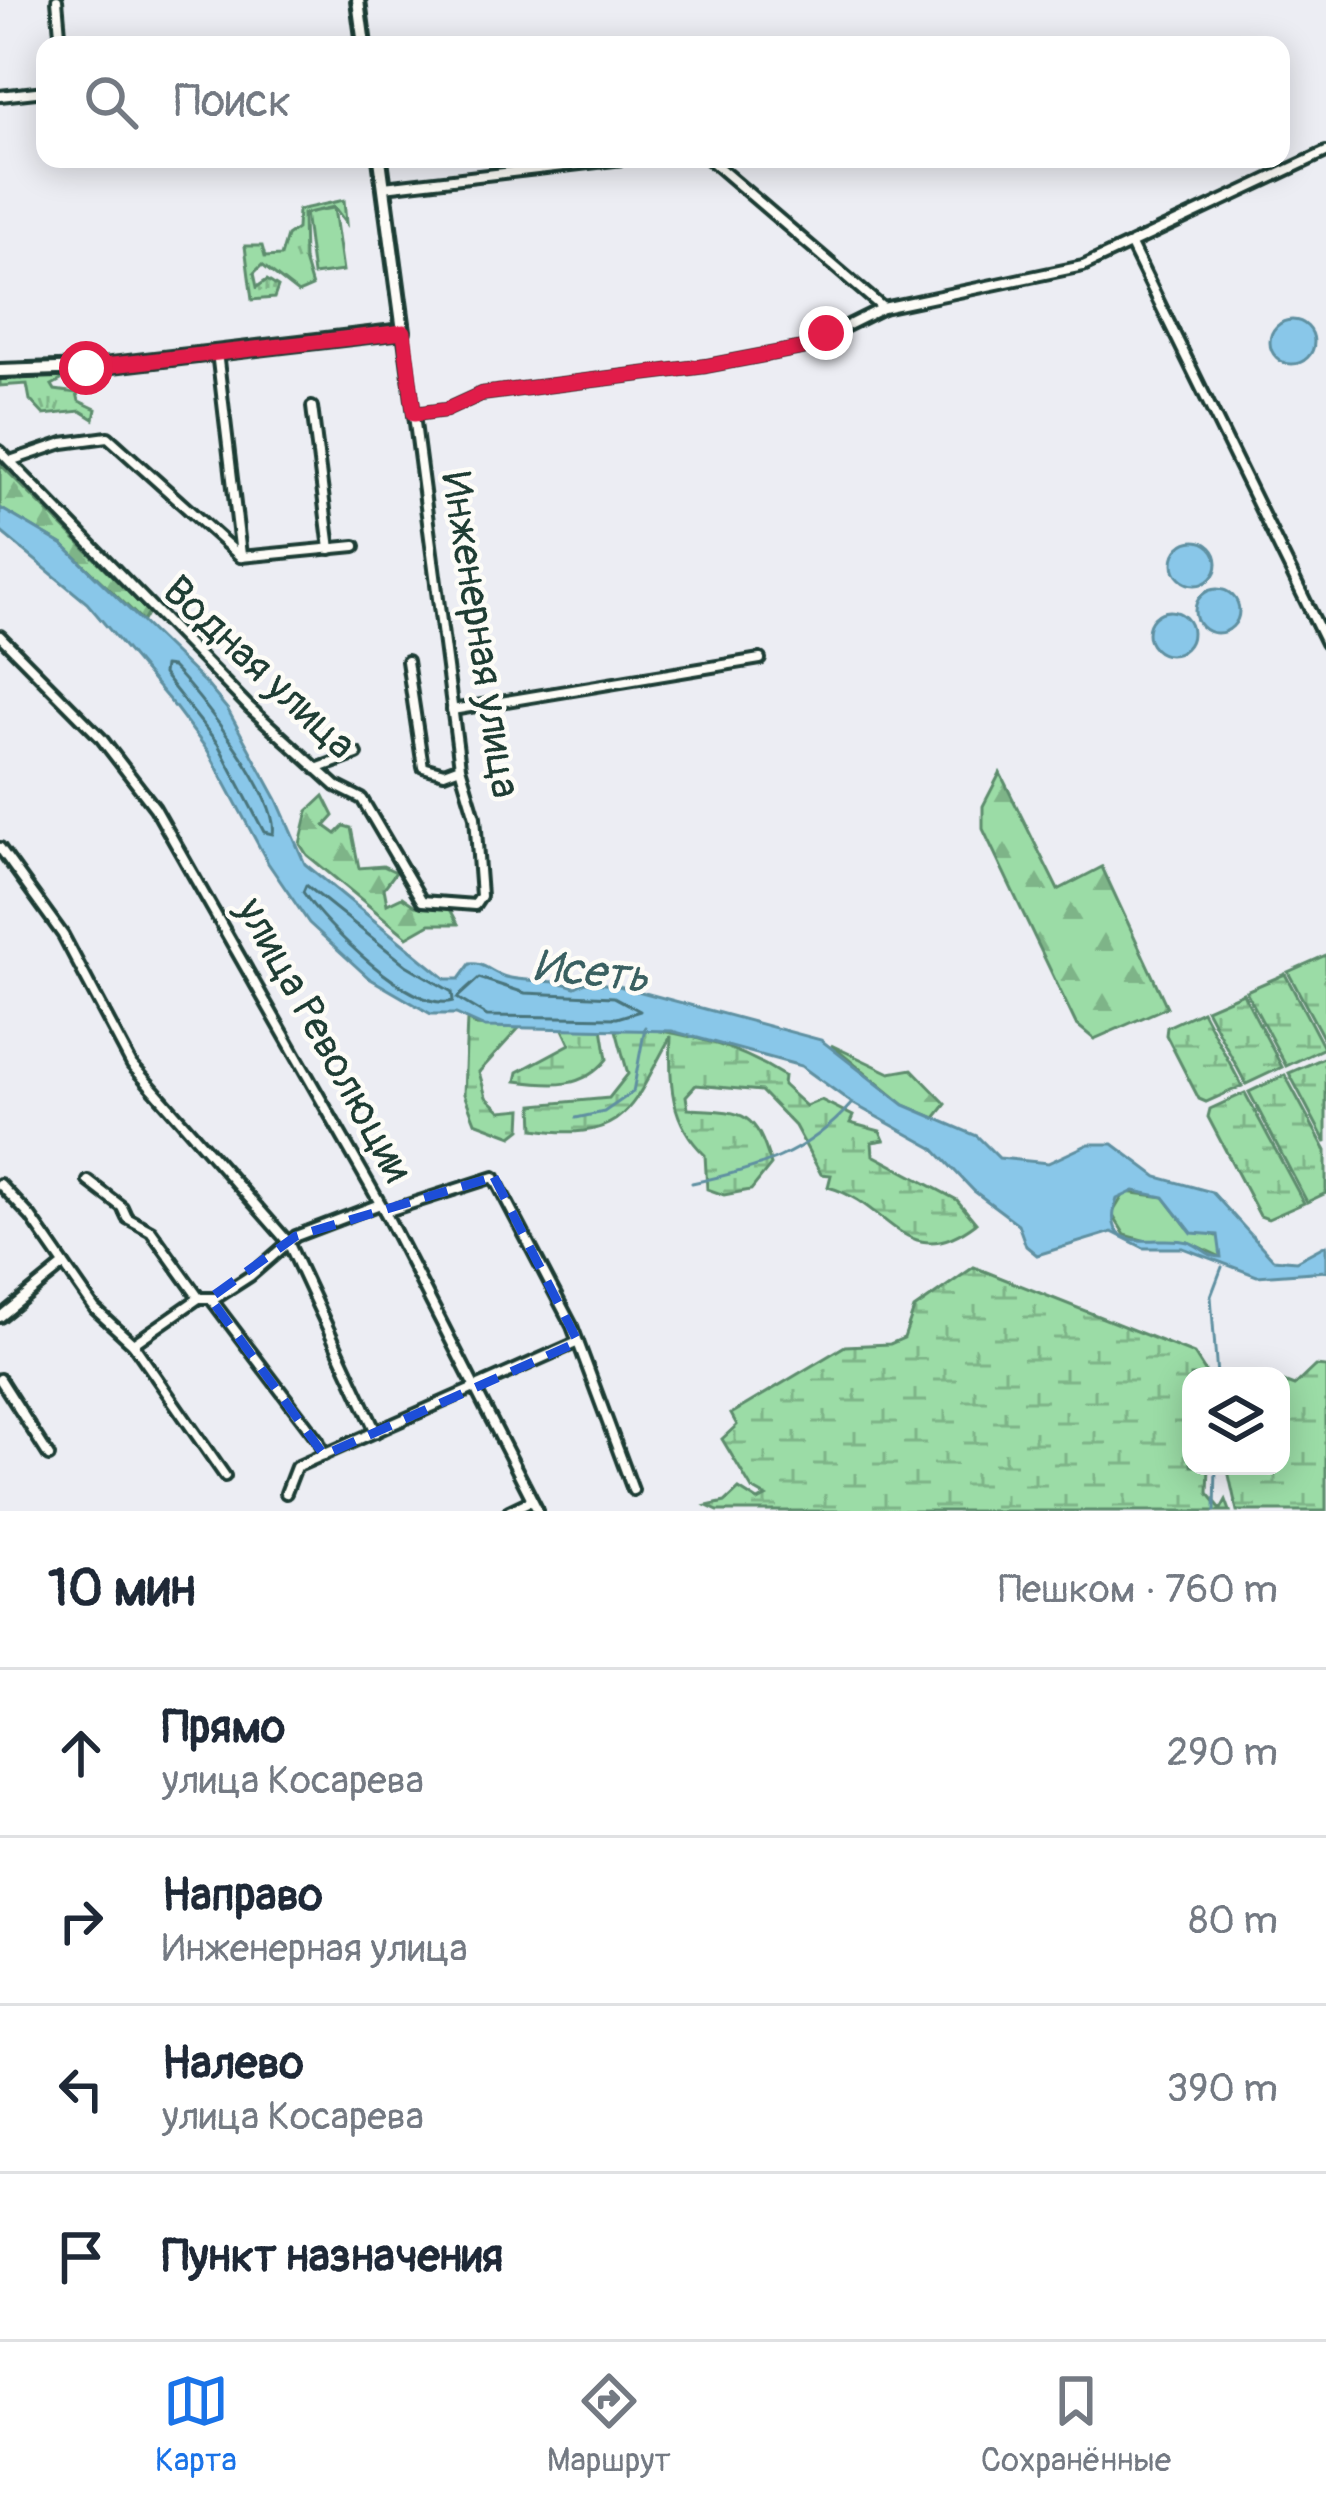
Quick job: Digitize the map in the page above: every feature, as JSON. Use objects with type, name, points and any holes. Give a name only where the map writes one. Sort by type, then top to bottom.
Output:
[{"type":"street","points":[[57,0],[60,36]]},
{"type":"street","points":[[358,0],[363,36]]},
{"type":"street","points":[[0,96],[36,92]]},
{"type":"street","points":[[414,414],[446,410],[481,394],[706,366],[802,348],[883,308],[1043,278],[1132,247],[1326,152]]},
{"type":"street","name":"Инженерная улица","points":[[381,168],[460,767],[475,817],[481,896],[475,905]]},
{"type":"street","points":[[384,187],[546,168]]},
{"type":"street","points":[[720,168],[883,308]]},
{"type":"street","points":[[1132,247],[1326,643]]},
{"type":"street","points":[[0,371],[404,332]]},
{"type":"street","points":[[217,352],[241,557]]},
{"type":"street","points":[[312,407],[330,549]]},
{"type":"street","points":[[10,461],[63,442],[108,437],[241,557],[355,546]]},
{"type":"street","name":"Водная улица","points":[[0,451],[123,581],[316,769],[362,799],[422,901],[475,905]]},
{"type":"street","name":"улица Революции","points":[[0,636],[101,738],[155,808],[382,1208],[538,1511]]},
{"type":"street","points":[[452,710],[760,659]]},
{"type":"street","points":[[407,661],[423,767],[444,773],[460,767]]},
{"type":"street","points":[[316,769],[358,754]]},
{"type":"street","points":[[0,848],[63,935],[132,1065],[288,1242],[376,1432]]},
{"type":"street","points":[[133,1344],[199,1298],[211,1298],[250,1276],[288,1242],[382,1208],[494,1177],[578,1342],[633,1490]]},
{"type":"street","points":[[88,1181],[122,1207],[127,1218],[151,1231],[199,1298]]},
{"type":"street","points":[[0,1184],[32,1216],[94,1310],[133,1344],[225,1476]]},
{"type":"street","points":[[0,1317],[64,1265]]},
{"type":"street","points":[[211,1298],[318,1440],[324,1455]]},
{"type":"street","points":[[286,1493],[296,1467],[578,1342]]},
{"type":"street","points":[[0,1378],[49,1456]]},
{"type":"street","points":[[509,1511],[532,1500]]},
{"type":"highlighted area","points":[[494,1177],[578,1342],[324,1455],[210,1298],[296,1236]]},
{"type":"green space","points":[[344,200],[346,223],[334,207],[303,214],[304,260],[312,287],[298,293],[262,265],[254,273],[257,287],[267,280],[278,287],[274,298],[252,300],[245,246],[262,246],[265,257],[281,256],[287,236],[297,229],[298,210]]},
{"type":"green space","points":[[334,208],[343,271],[313,275],[305,212]]},
{"type":"green space","points":[[0,377],[65,378],[52,385],[55,390],[77,393],[79,401],[96,409],[94,419],[81,411],[44,415],[30,400],[27,384],[0,386]]},
{"type":"green space","points":[[0,464],[148,612],[143,621],[63,545],[0,508]]},
{"type":"green space","points":[[1000,773],[1058,890],[1102,867],[1167,1007],[1094,1039],[1076,1024],[983,829],[983,806]]},
{"type":"green space","points":[[324,796],[334,816],[325,826],[336,834],[344,826],[351,828],[359,868],[383,866],[396,872],[384,888],[387,904],[402,897],[415,906],[450,909],[458,924],[430,924],[407,937],[307,855],[300,844],[308,811]]},
{"type":"green space","points":[[1326,955],[1326,1043],[1288,972]]},
{"type":"green space","points":[[1285,974],[1324,1048],[1286,1066],[1246,991]]},
{"type":"green space","points":[[1243,993],[1282,1067],[1246,1084],[1206,1009]]},
{"type":"green space","points":[[1202,1011],[1242,1086],[1206,1102],[1199,1099],[1166,1035],[1167,1027]]},
{"type":"green space","points":[[467,1019],[476,1025],[519,1028],[479,1072],[486,1097],[501,1111],[522,1109],[521,1129],[512,1136],[475,1122],[464,1094]]},
{"type":"green space","points":[[562,1027],[602,1028],[607,1059],[577,1080],[554,1084],[516,1081],[518,1072],[570,1044]]},
{"type":"green space","points":[[633,1028],[712,1043],[767,1066],[784,1076],[783,1085],[806,1106],[821,1100],[853,1116],[850,1123],[880,1131],[884,1140],[872,1142],[873,1155],[957,1200],[976,1223],[952,1237],[932,1242],[915,1239],[828,1187],[831,1175],[821,1174],[795,1126],[761,1091],[696,1085],[686,1096],[688,1109],[744,1117],[759,1133],[771,1165],[751,1190],[724,1195],[707,1189],[705,1155],[685,1129],[674,1101],[671,1036],[623,1114],[590,1130],[534,1129],[533,1105],[609,1098],[628,1074],[616,1030]]},
{"type":"green space","points":[[831,1045],[890,1073],[912,1069],[946,1104],[935,1118],[904,1105]]},
{"type":"green space","points":[[1326,1057],[1326,1143],[1289,1073]]},
{"type":"green space","points":[[1285,1075],[1326,1151],[1326,1193],[1307,1202],[1249,1092]]},
{"type":"green space","points":[[1245,1093],[1304,1203],[1268,1219],[1260,1216],[1208,1117],[1210,1109]]},
{"type":"green space","points":[[1125,1192],[1164,1197],[1187,1227],[1221,1237],[1221,1257],[1188,1242],[1153,1243],[1125,1235],[1112,1214]]},
{"type":"green space","points":[[974,1267],[1194,1354],[1202,1367],[1182,1367],[1182,1475],[1209,1475],[1208,1493],[1221,1509],[1226,1500],[1230,1511],[718,1511],[707,1506],[725,1502],[739,1489],[758,1501],[766,1497],[752,1489],[722,1439],[737,1425],[731,1414],[845,1346],[890,1344],[904,1338],[914,1309]]},
{"type":"green space","points":[[1315,1366],[1326,1367],[1326,1511],[1237,1511],[1229,1475],[1290,1475],[1290,1384],[1294,1386]]},
{"type":"water","points":[[1292,320],[1308,326],[1314,342],[1308,358],[1292,364],[1276,358],[1270,342],[1276,326]]},
{"type":"water","points":[[0,508],[63,545],[208,686],[228,710],[305,864],[446,979],[459,979],[475,964],[515,979],[575,987],[586,982],[615,985],[821,1040],[904,1105],[977,1136],[999,1158],[1048,1163],[1089,1144],[1113,1144],[1157,1177],[1212,1192],[1273,1259],[1296,1261],[1326,1245],[1326,1271],[1257,1276],[1183,1248],[1144,1248],[1112,1232],[1037,1255],[1026,1246],[1018,1224],[974,1191],[933,1148],[852,1103],[801,1066],[672,1031],[485,1027],[456,1014],[431,1014],[369,978],[309,923],[268,863],[208,751],[175,707],[87,603],[0,531]],"holes":[[[1134,1191],[1164,1197],[1192,1233],[1218,1235],[1221,1257],[1188,1242],[1135,1240],[1116,1230],[1117,1199]]]},
{"type":"water","points":[[1195,541],[1211,547],[1217,563],[1211,579],[1195,585],[1179,579],[1173,563],[1179,547]]},
{"type":"water","points":[[1217,589],[1233,595],[1239,611],[1233,627],[1217,633],[1201,627],[1195,611],[1201,595]]},
{"type":"water","points":[[1170,611],[1186,617],[1192,633],[1186,649],[1170,655],[1154,649],[1148,633],[1154,617]]},
{"type":"waterway","name":"Исеть","points":[[576,1118],[604,1112],[633,1092],[645,1027]]},
{"type":"waterway","points":[[692,1183],[780,1157],[817,1135],[852,1103]]},
{"type":"waterway","points":[[1216,1367],[1211,1296],[1222,1267]]},
{"type":"waterway","points":[[1215,1511],[1216,1475]]},
{"type":"route","points":[[86,368],[404,332],[414,414],[446,410],[481,394],[706,366],[802,348],[826,333]]}]
